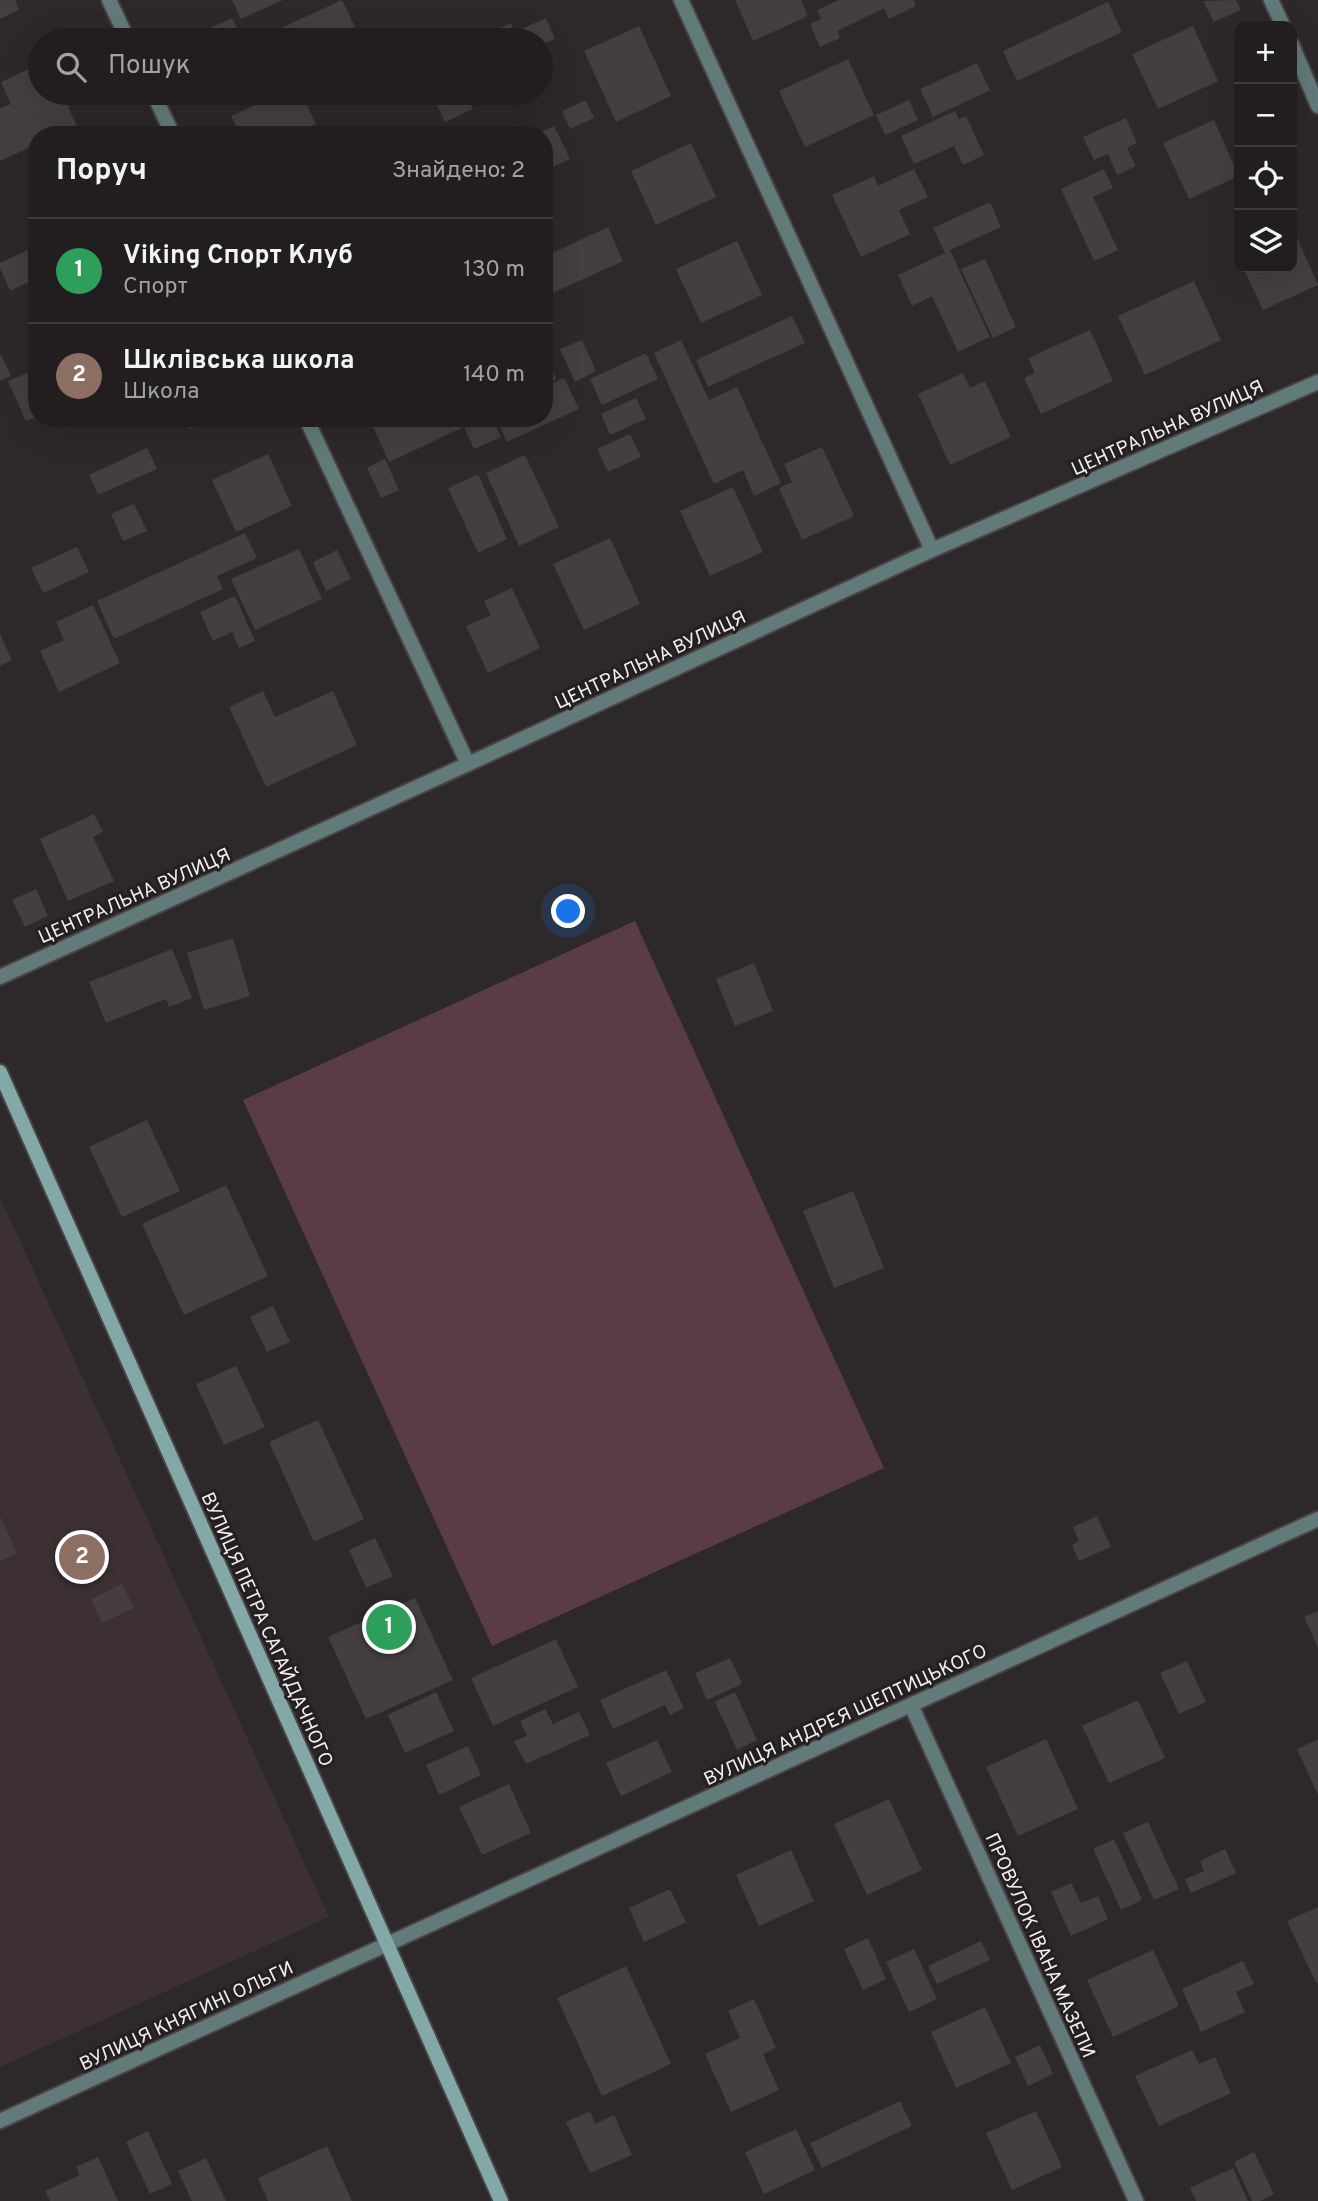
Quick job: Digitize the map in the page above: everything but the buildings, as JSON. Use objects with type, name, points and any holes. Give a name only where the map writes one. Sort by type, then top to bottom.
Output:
[{"type":"street","points":[[109,0],[122,28]]},
{"type":"street","points":[[681,0],[932,550]]},
{"type":"street","points":[[1271,0],[1281,21]]},
{"type":"street","points":[[1297,57],[1318,106]]},
{"type":"street","points":[[159,105],[169,126]]},
{"type":"street","name":"ЦЕНТРАЛЬНА ВУЛИЦЯ","points":[[0,977],[932,550],[1318,382]]},
{"type":"street","points":[[310,427],[468,764]]},
{"type":"street","name":"ВУЛИЦЯ ПЕТРА САГАЙДАЧНОГО","points":[[0,1072],[501,2201]]},
{"type":"street","name":"ВУЛИЦЯ АНДРЕЯ ШЕПТИЦЬКОГО","points":[[387,1944],[1318,1519]]},
{"type":"street","name":"ПРОВУЛОК ІВАНА МАЗЕПИ","points":[[911,1705],[1136,2201]]},
{"type":"street","name":"ВУЛИЦЯ КНЯГИНІ ОЛЬГИ","points":[[0,2121],[387,1944]]},
{"type":"shaded area","points":[[635,921],[884,1468],[492,1646],[243,1100]]},
{"type":"shaded area","points":[[0,1197],[329,1917],[0,2067]]},
{"type":"place","name":"Шклівська школа","points":[[82,1557]]},
{"type":"place","name":"Viking Спорт Клуб","points":[[389,1627]]}]
